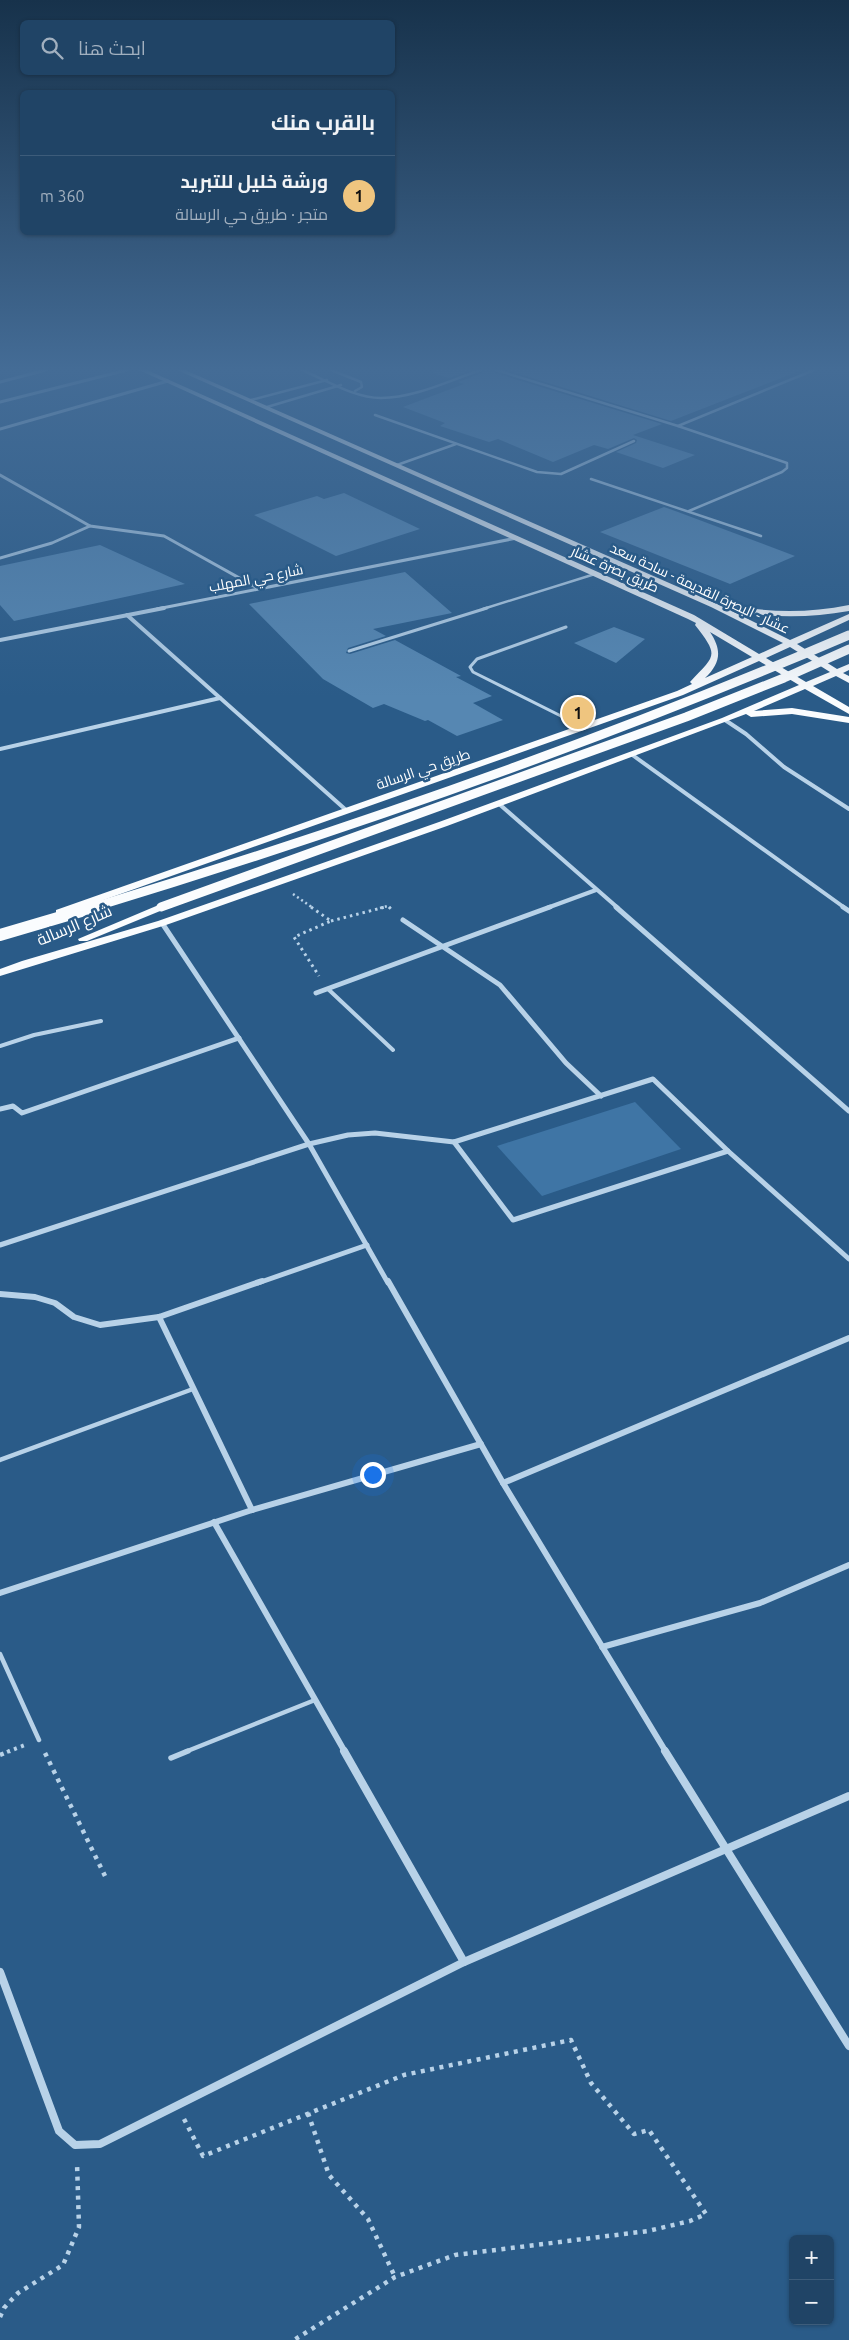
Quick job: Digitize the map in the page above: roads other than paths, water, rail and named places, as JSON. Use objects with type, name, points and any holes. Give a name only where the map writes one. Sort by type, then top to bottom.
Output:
[{"type":"main road","name":"طريق بصرة عشار","points":[[386,479],[690,617],[849,711]]},
{"type":"main road","name":"عشار - البصرة القديمة - ساحة سعد","points":[[429,479],[714,605],[791,644],[849,680]]},
{"type":"main road","points":[[714,605],[787,617],[806,616],[849,608]]},
{"type":"main road","points":[[680,693],[709,671],[716,657],[714,643],[690,617]]},
{"type":"main road","name":"طريق حي الرسالة","points":[[0,934],[680,693],[849,617]]},
{"type":"main road","name":"طريق حي الرسالة","points":[[0,934],[126,899],[489,776],[701,698],[849,635]]},
{"type":"main road","name":"شارع الرسالة","points":[[0,973],[161,907],[686,717],[784,678],[849,649]]},
{"type":"main road","points":[[19,966],[162,923],[498,804],[724,720],[849,667]]},
{"type":"main road","points":[[724,720],[765,711],[792,711],[849,720]]},
{"type":"street","points":[[9,479],[90,526],[164,536],[259,589]]},
{"type":"street","points":[[0,558],[52,543],[90,526]]},
{"type":"street","name":"شارع حي المهلب","points":[[0,640],[517,538]]},
{"type":"street","points":[[127,615],[346,810]]},
{"type":"street","points":[[0,749],[220,698]]},
{"type":"street","points":[[724,720],[746,734],[784,767],[849,809]]},
{"type":"street","points":[[631,754],[849,911]]},
{"type":"street","points":[[498,804],[849,1111]]},
{"type":"street","points":[[316,993],[596,890]]},
{"type":"street","points":[[403,920],[500,985],[566,1063],[601,1096]]},
{"type":"street","points":[[162,923],[309,1144],[503,1483],[726,1851],[849,2046]]},
{"type":"street","points":[[0,1109],[13,1106],[22,1113],[239,1038]]},
{"type":"street","points":[[0,1245],[309,1144],[348,1135],[375,1133],[454,1142],[653,1079],[728,1152],[849,1259]]},
{"type":"street","points":[[454,1142],[513,1220],[728,1152]]},
{"type":"street","points":[[0,1294],[34,1297],[55,1303],[74,1317],[100,1325],[159,1317],[367,1245]]},
{"type":"street","points":[[159,1317],[252,1510]]},
{"type":"street","points":[[503,1483],[849,1338]]},
{"type":"street","points":[[0,1593],[252,1510],[481,1444]]},
{"type":"street","points":[[214,1522],[464,1962]]},
{"type":"street","points":[[602,1647],[760,1603],[849,1565]]},
{"type":"street","points":[[0,1972],[59,2131],[76,2145],[100,2144],[464,1962],[726,1851],[849,1796]]},
{"type":"lane","points":[[592,479],[760,536]]},
{"type":"lane","points":[[688,511],[765,479]]},
{"type":"lane","points":[[349,651],[595,574]]},
{"type":"lane","points":[[566,627],[477,659],[470,667],[473,672],[584,728]]},
{"type":"lane","points":[[328,989],[393,1050]]},
{"type":"lane","points":[[0,1046],[34,1035],[101,1021]]},
{"type":"lane","points":[[0,1460],[194,1389]]},
{"type":"lane","points":[[0,1654],[39,1740]]},
{"type":"lane","points":[[171,1758],[315,1700]]},
{"type":"place","name":"ورشة خليل للتبريد","points":[[578,713]]}]
